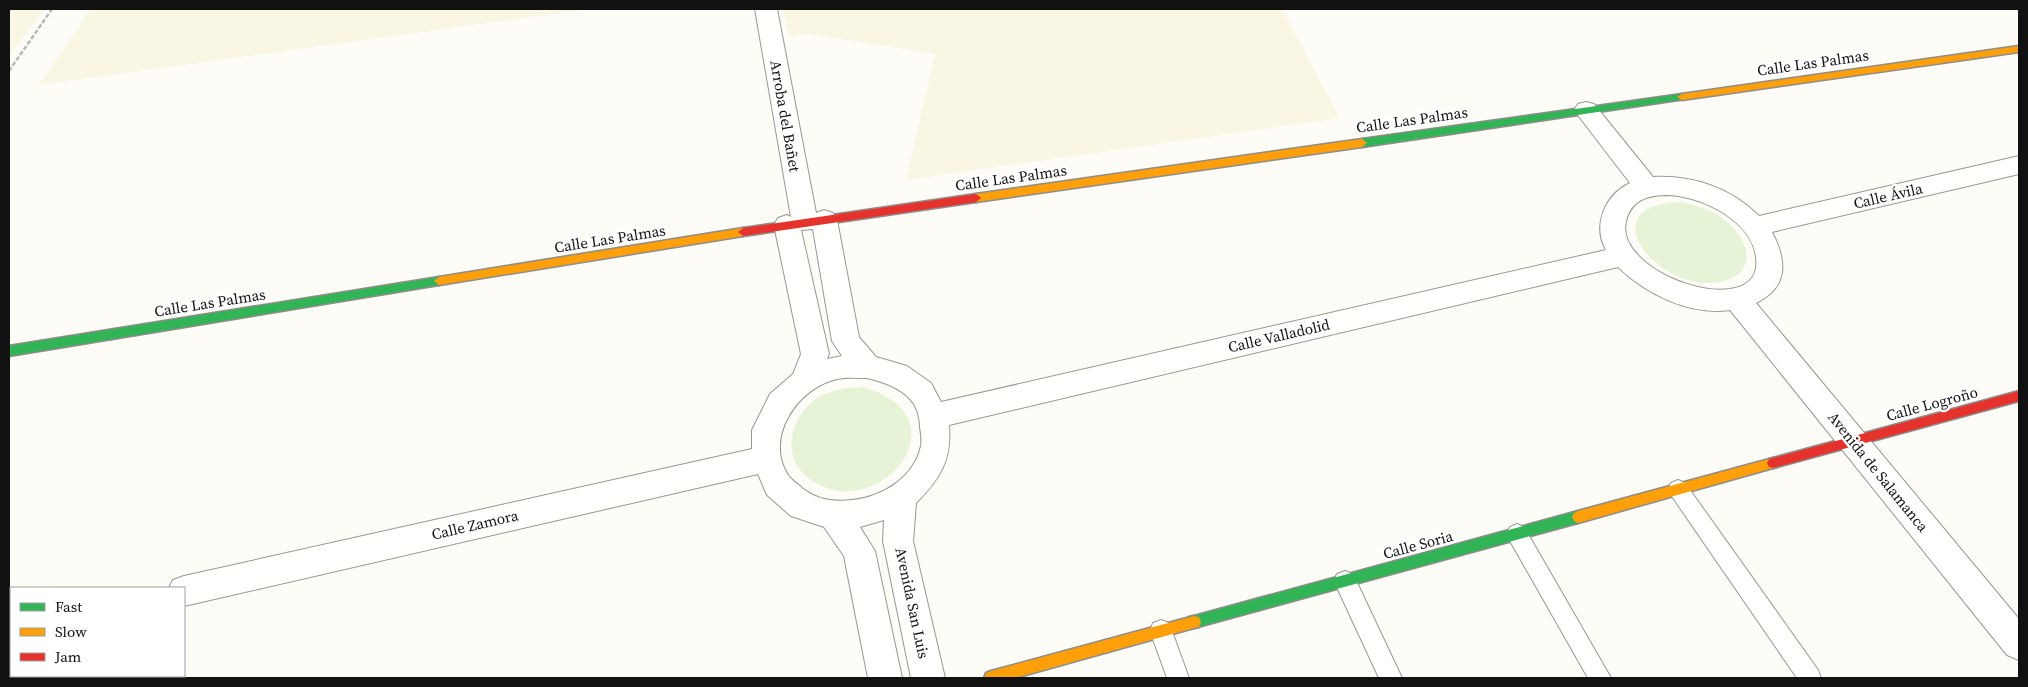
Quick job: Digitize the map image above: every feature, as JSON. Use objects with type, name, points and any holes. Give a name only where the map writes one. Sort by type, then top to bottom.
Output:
[{"type":"street","name":"Arroba del Bañet","points":[[766,9],[805,222]]},
{"type":"street","name":"Calle Las Palmas","points":[[9,351],[805,222],[2019,49]]},
{"type":"street","points":[[1586,110],[1647,187]]},
{"type":"street","name":"Calle Ávila","points":[[1756,226],[2019,165]]},
{"type":"street","points":[[1675,186],[1705,192],[1734,207],[1756,226],[1770,249],[1771,271],[1760,289],[1738,300],[1708,302],[1675,293],[1645,278],[1623,256],[1612,234],[1613,212],[1625,196],[1647,187],[1675,186]]},
{"type":"street","points":[[805,222],[846,341],[867,366]]},
{"type":"street","points":[[804,381],[816,354],[805,222]]},
{"type":"street","name":"Calle Valladolid","points":[[934,416],[1623,256]]},
{"type":"street","name":"Avenida de Salamanca","points":[[1738,300],[2019,644]]},
{"type":"street","points":[[867,366],[897,374],[921,391],[934,416],[936,445],[924,474],[902,498],[870,512],[834,516],[802,506],[778,486],[766,459],[767,430],[770,423],[780,403],[804,381],[834,368],[867,366]]},
{"type":"street","name":"Calle Logroño","points":[[1853,441],[2019,396]]},
{"type":"street","name":"Calle Soria","points":[[991,678],[1853,441]]},
{"type":"street","name":"Calle Zamora","points":[[185,591],[766,459]]},
{"type":"street","name":"Avenida San Luis","points":[[902,498],[898,541],[928,678]]},
{"type":"street","points":[[834,516],[859,551],[886,678]]},
{"type":"lane","points":[[1678,489],[1810,678]]},
{"type":"lane","points":[[1516,534],[1600,678]]},
{"type":"lane","points":[[1345,581],[1392,678]]},
{"type":"lane","points":[[1161,631],[1178,678]]},
{"type":"path","points":[[9,71],[52,9]]},
{"type":"shaded area","points":[[9,9],[45,9],[9,57]]},
{"type":"shaded area","points":[[91,9],[590,9],[39,85]]},
{"type":"shaded area","points":[[783,9],[1282,9],[1340,118],[906,180],[935,54],[809,34],[789,37]]},
{"type":"green space","points":[[1679,202],[1707,209],[1733,227],[1741,237],[1746,258],[1744,267],[1737,275],[1727,280],[1711,283],[1690,281],[1670,272],[1653,260],[1641,245],[1635,230],[1639,217],[1653,207]]},
{"type":"green space","points":[[863,387],[894,402],[909,422],[910,443],[901,464],[883,480],[859,490],[833,490],[807,477],[799,468],[794,458],[792,435],[796,424],[809,404],[819,397],[846,388]]},
{"type":"traffic: fast","points":[[1362,143],[1682,97]]},
{"type":"traffic: fast","points":[[9,351],[439,281]]},
{"type":"traffic: fast","points":[[1194,622],[1578,517]]},
{"type":"traffic: slow","points":[[1682,97],[2019,49]]},
{"type":"traffic: slow","points":[[976,198],[1362,143]]},
{"type":"traffic: slow","points":[[439,281],[743,232]]},
{"type":"traffic: slow","points":[[1578,517],[1773,463]]},
{"type":"traffic: slow","points":[[991,678],[1194,622]]},
{"type":"traffic: jam","points":[[743,232],[976,198]]},
{"type":"traffic: jam","points":[[1773,463],[2019,396]]}]
